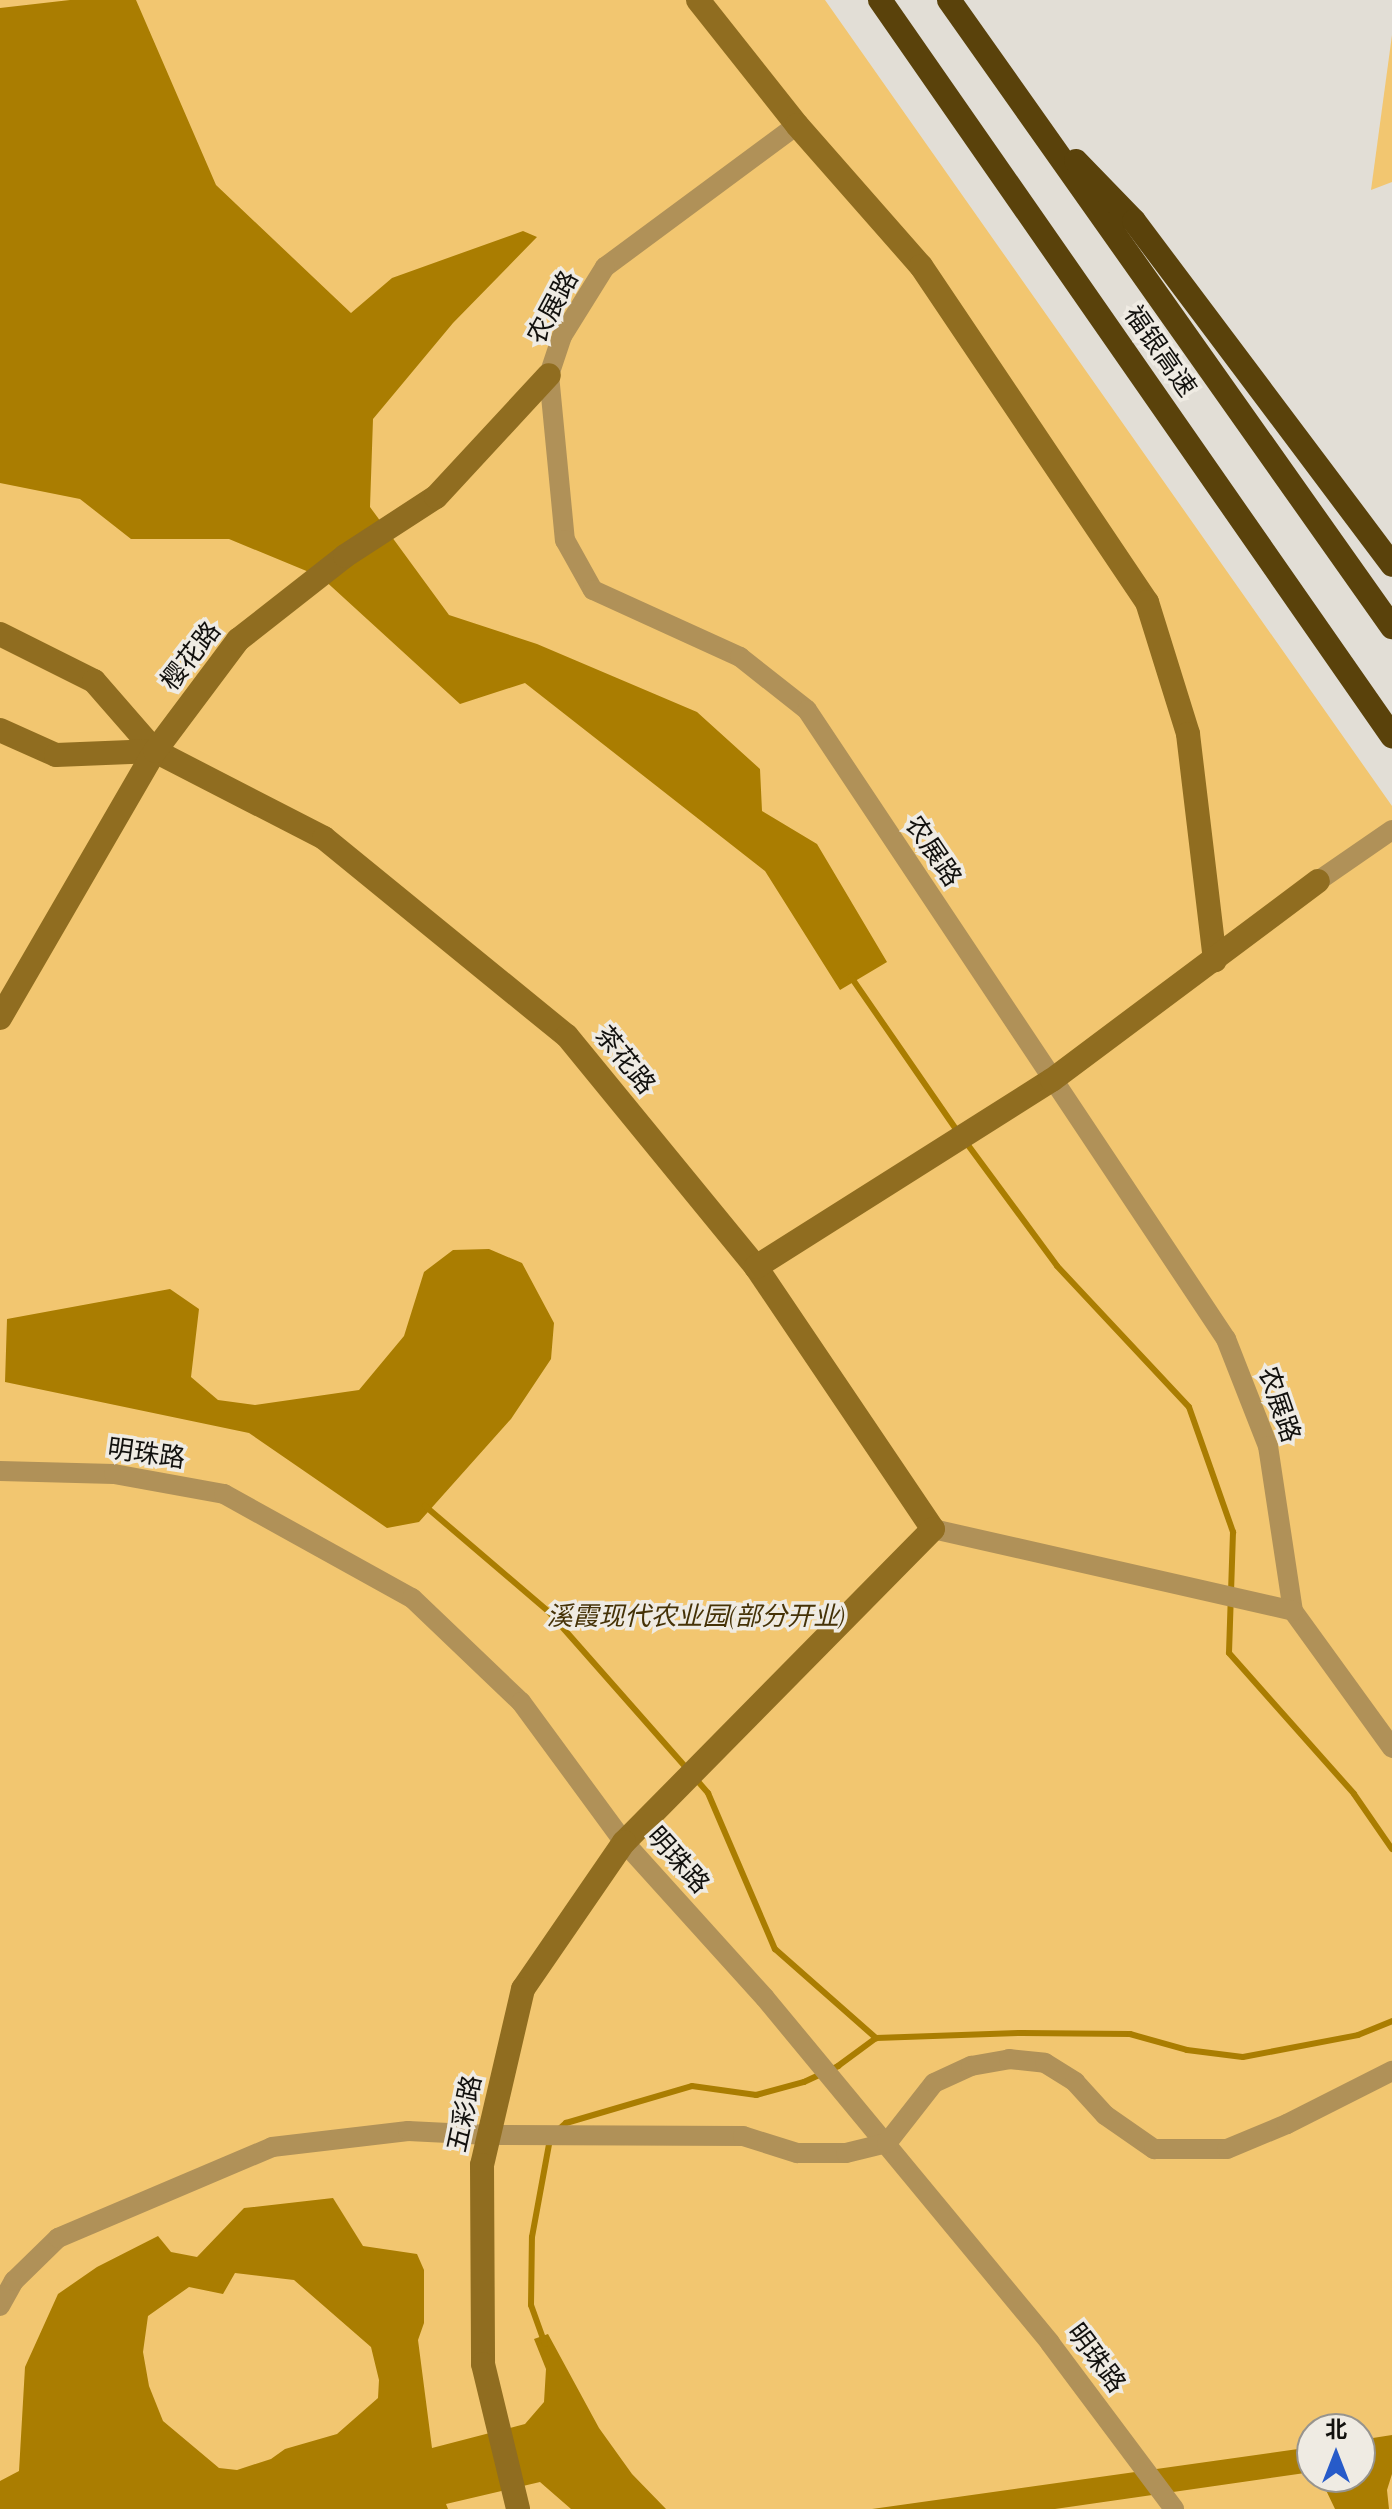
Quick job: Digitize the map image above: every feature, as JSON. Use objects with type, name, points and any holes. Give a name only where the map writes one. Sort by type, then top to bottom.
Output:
[{"type":"highway","name":"福银高速","points":[[880,0],[1392,736]]},
{"type":"highway","name":"福银高速","points":[[949,0],[1392,627]]},
{"type":"highway","points":[[1019,101],[1134,221],[1392,565]]},
{"type":"street","points":[[698,0],[797,125],[921,266],[1147,602],[1188,734],[1215,960]]},
{"type":"street","name":"农展路","points":[[797,125],[605,267],[562,336],[549,375],[565,540],[593,590],[740,657],[807,710],[1226,1339],[1268,1446],[1293,1611],[1392,1748]]},
{"type":"street","name":"樱花路","points":[[0,1018],[155,751],[238,640],[345,556],[436,497],[549,375]]},
{"type":"street","points":[[0,634],[94,681],[155,751]]},
{"type":"street","points":[[0,730],[56,755],[155,751]]},
{"type":"street","name":"茶花路","points":[[155,751],[324,838],[567,1036],[756,1267],[933,1529]]},
{"type":"street","points":[[756,1267],[1052,1080],[1318,881],[1392,830]]},
{"type":"street","name":"明珠路","points":[[0,1471],[114,1474],[224,1494],[412,1598],[521,1702],[624,1842],[818,2061],[1050,2343],[1174,2509]]},
{"type":"street","points":[[933,1529],[1293,1611]]},
{"type":"street","name":"五彩路","points":[[518,2509],[483,2364],[482,2165],[523,1989],[624,1842],[933,1529]]},
{"type":"street","points":[[0,2306],[14,2281],[58,2238],[272,2147],[408,2131],[489,2135],[743,2136],[797,2153],[846,2153],[887,2143],[934,2083],[971,2066],[1009,2059],[1045,2063],[1075,2082],[1105,2115],[1154,2149],[1227,2149],[1287,2124],[1392,2071]]},
{"type":"green space","name":"溪霞现代农业园(部分开业)","points":[[0,0],[825,0],[1392,806],[1392,2509],[0,2509]]},
{"type":"green space","points":[[1392,35],[1392,182],[1371,190]]},
{"type":"shaded area","points":[[70,0],[136,0],[216,185],[351,313],[392,278],[523,231],[537,237],[453,323],[373,419],[370,507],[449,615],[537,644],[697,712],[760,769],[762,811],[817,844],[887,962],[840,990],[765,871],[525,683],[460,704],[321,577],[229,539],[131,539],[80,499],[0,483],[0,8]]},
{"type":"shaded area","points":[[489,1249],[522,1263],[554,1323],[551,1359],[511,1419],[419,1522],[387,1528],[249,1433],[5,1382],[7,1319],[170,1289],[199,1309],[191,1377],[218,1400],[255,1405],[359,1390],[404,1336],[424,1272],[453,1250]]},
{"type":"shaded area","points":[[333,2198],[363,2246],[417,2254],[424,2270],[424,2323],[418,2340],[432,2448],[525,2424],[544,2402],[546,2369],[534,2339],[548,2334],[599,2428],[632,2474],[666,2509],[571,2509],[540,2482],[446,2504],[448,2509],[0,2509],[0,2481],[19,2471],[25,2367],[58,2294],[97,2267],[158,2236],[171,2252],[197,2257],[244,2208]],"holes":[[[235,2273],[294,2280],[371,2347],[379,2380],[378,2398],[337,2434],[285,2449],[271,2459],[237,2470],[219,2468],[163,2421],[149,2386],[143,2352],[148,2316],[189,2287],[223,2294]]]},
{"type":"shaded area","points":[[1392,2435],[1392,2474],[1387,2490],[1389,2509],[1335,2509],[1327,2493],[1376,2493],[1376,2438]]},
{"type":"shaded area","points":[[1296,2449],[1296,2474],[1055,2509],[872,2509]]},
{"type":"waterway","points":[[851,977],[958,1132]]},
{"type":"waterway","points":[[965,1141],[1057,1266],[1189,1407],[1233,1532],[1229,1653],[1354,1794],[1392,1849]]},
{"type":"waterway","points":[[425,1506],[548,1611],[688,1770]]},
{"type":"waterway","points":[[695,1778],[708,1793],[775,1949],[876,2038]]},
{"type":"waterway","points":[[557,2131],[566,2123],[692,2086],[756,2095],[804,2082],[838,2066],[876,2038],[1022,2033],[1130,2034],[1187,2050],[1243,2057],[1358,2035],[1392,2021]]},
{"type":"waterway","points":[[545,2344],[531,2305],[532,2237],[550,2139]]}]
